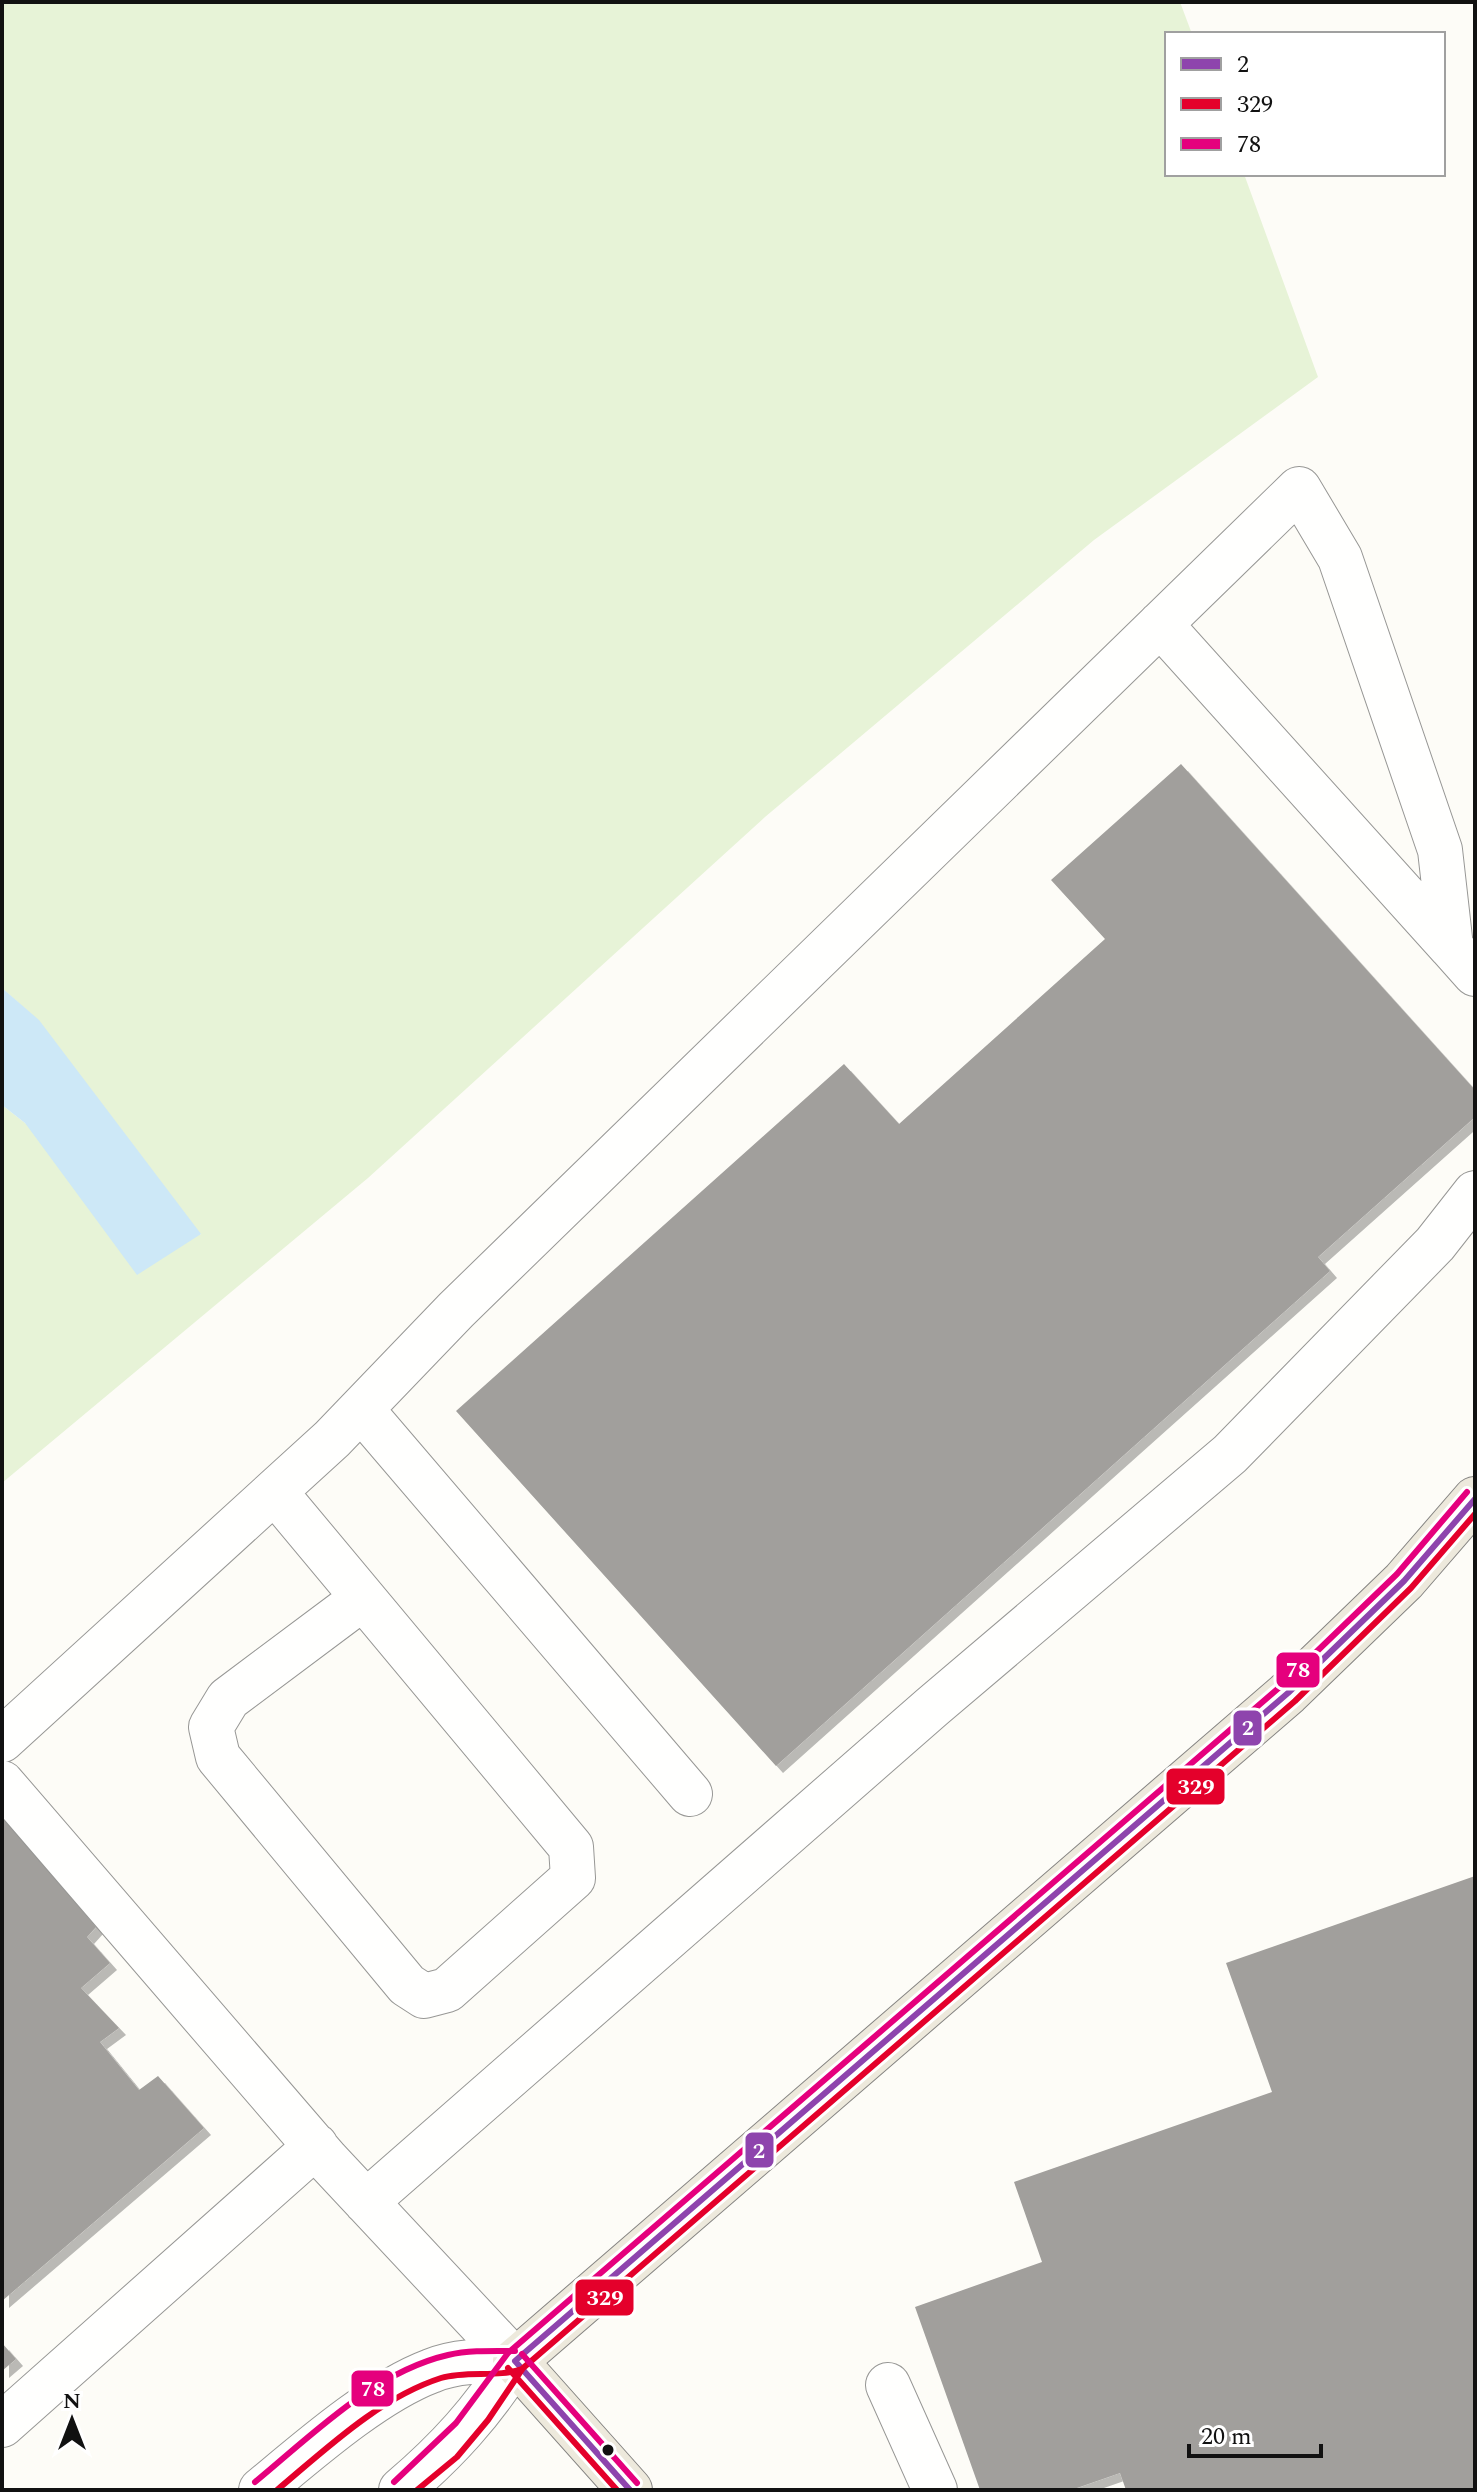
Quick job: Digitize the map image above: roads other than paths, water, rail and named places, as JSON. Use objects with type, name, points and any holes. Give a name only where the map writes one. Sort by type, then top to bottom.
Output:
[{"type":"main road","points":[[630,2490],[515,2361],[1288,1693],[1404,1581],[1475,1499]]},
{"type":"street","points":[[2,1740],[275,1492],[361,1409],[456,1310],[1299,489],[1340,558],[1440,850],[1463,960]]},
{"type":"street","points":[[1160,624],[1463,960]]},
{"type":"street","points":[[366,2202],[932,1707],[1230,1454],[1435,1244],[1475,1193]]},
{"type":"street","points":[[361,1409],[690,1794]]},
{"type":"street","points":[[275,1492],[571,1847],[573,1878],[447,1990],[424,1996],[407,1985],[218,1757],[211,1727],[228,1699],[363,1598]]},
{"type":"street","points":[[2,1783],[316,2146],[515,2361]]},
{"type":"street","points":[[2,2425],[316,2146]]},
{"type":"street","points":[[261,2490],[397,2386],[433,2369],[475,2361],[515,2361]]},
{"type":"street","points":[[401,2490],[449,2450],[480,2414],[515,2361]]},
{"type":"street","points":[[888,2385],[935,2490]]},
{"type":"water","points":[[2,988],[39,1020],[201,1234],[137,1275],[25,1123],[2,1105]]}]
